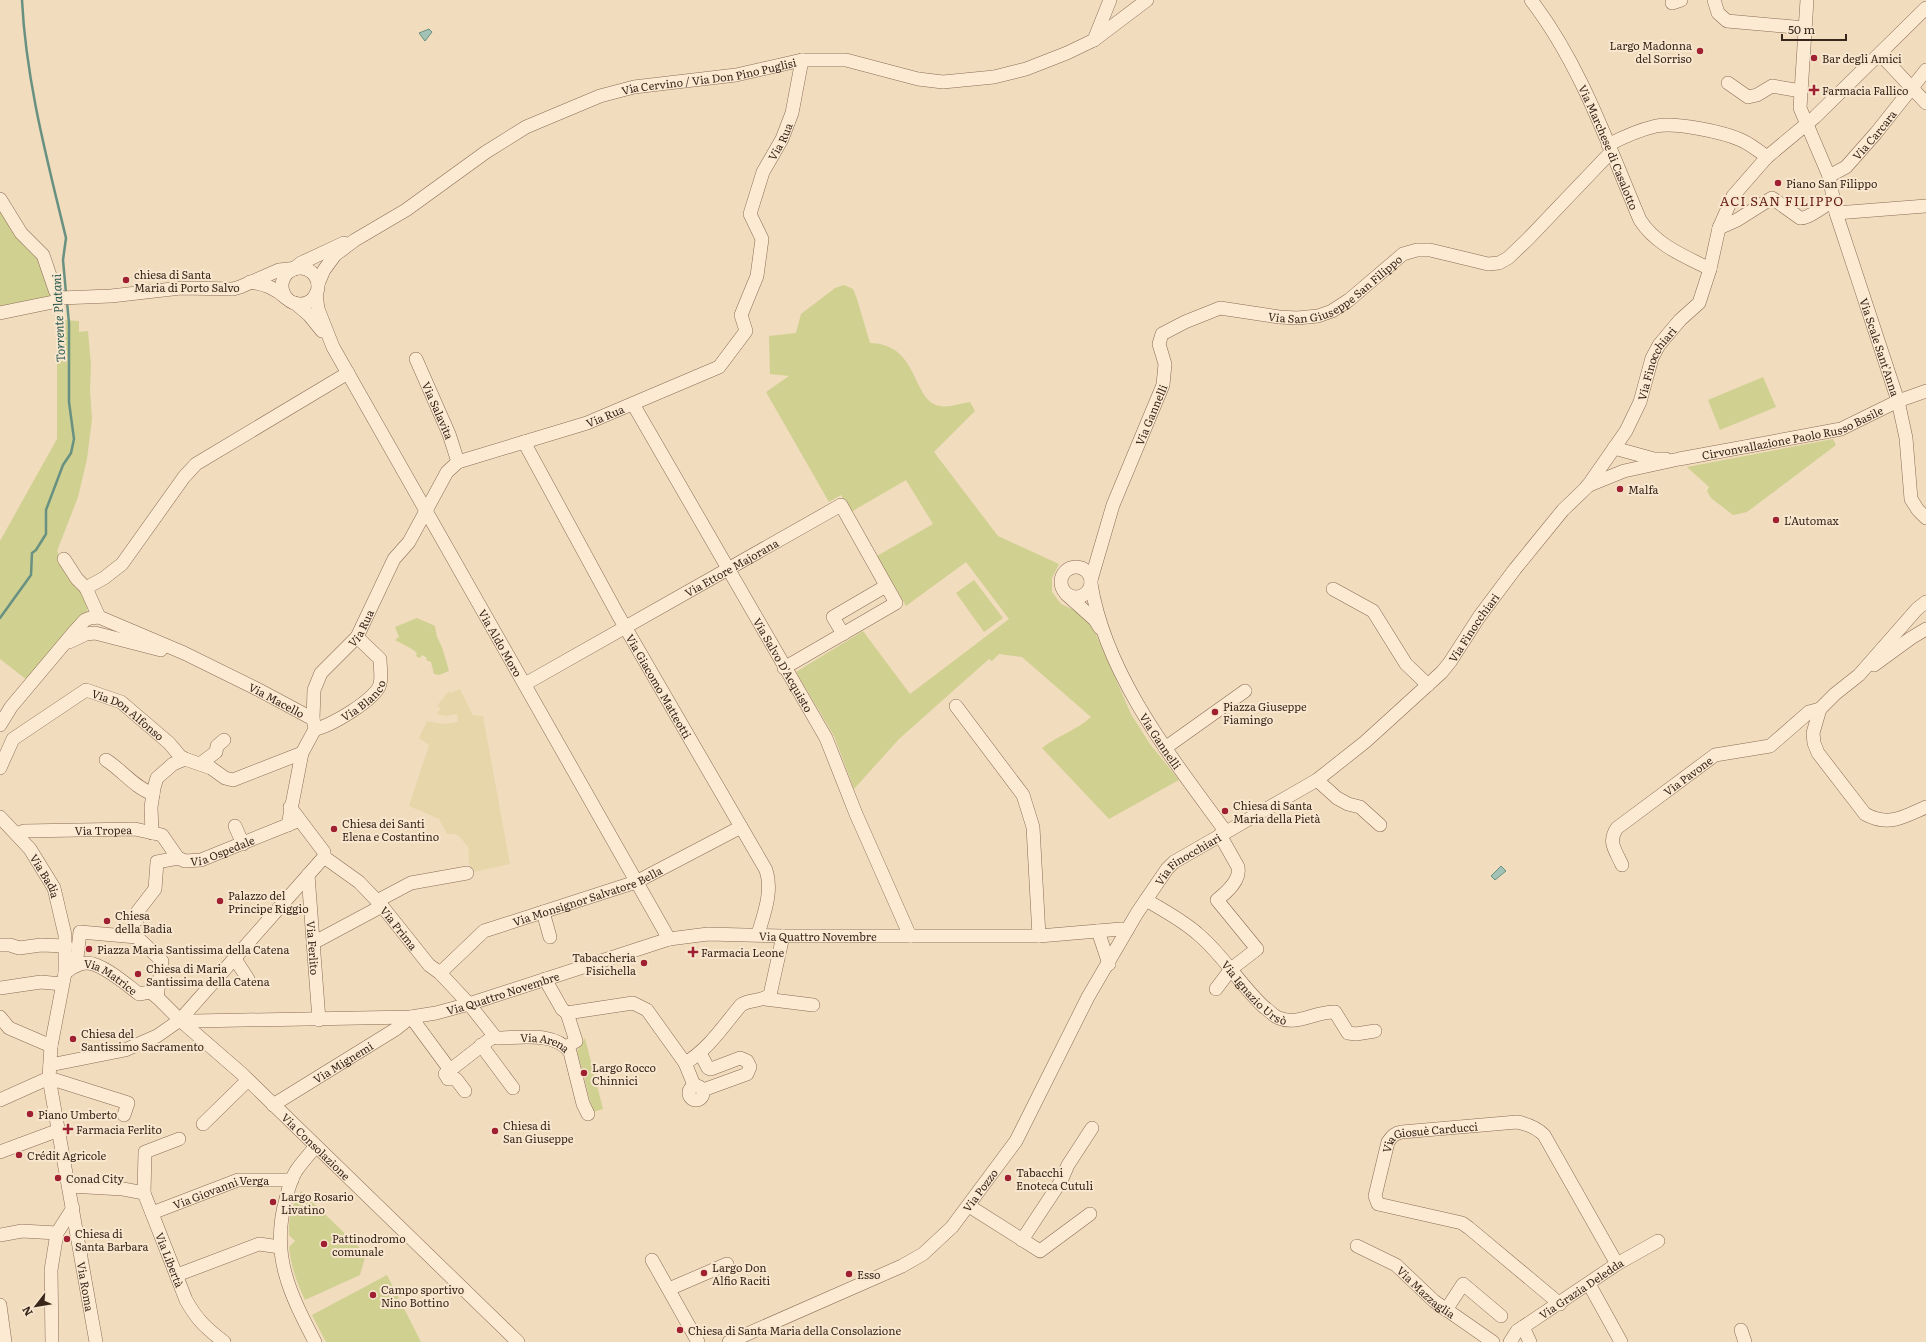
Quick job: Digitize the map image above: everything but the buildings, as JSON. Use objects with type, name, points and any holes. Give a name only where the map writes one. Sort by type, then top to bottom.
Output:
[{"type":"street","points":[[1094,40],[1110,0]]},
{"type":"street","name":"Via Cervino / Via Don Pino Puglisi","points":[[355,240],[406,210],[512,135],[567,108],[600,96],[634,88],[736,75],[802,60],[846,60],[918,79],[943,82],[994,77],[1026,69],[1067,53],[1094,40],[1147,0]]},
{"type":"street","name":"Via Marchese di Casalotto","points":[[1531,0],[1543,16],[1570,60],[1640,220],[1648,232],[1660,243],[1710,269]]},
{"type":"street","points":[[1714,0],[1718,13],[1727,21],[1768,23],[1805,28]]},
{"type":"street","name":"Via Scale Sant'Anna","points":[[1807,0],[1800,108],[1829,176],[1834,207],[1898,401],[1906,438],[1911,499],[1918,510],[1926,518]]},
{"type":"street","name":"Via Finocchiari","points":[[1127,930],[1167,869],[1174,862],[1317,780],[1365,742],[1428,685],[1450,662],[1479,617],[1515,569],[1563,510],[1587,486],[1626,431],[1638,407],[1652,358],[1669,332],[1699,303],[1710,269],[1718,232],[1733,196],[1763,154],[1807,124],[1926,8]]},
{"type":"street","points":[[1880,54],[1926,103]]},
{"type":"street","name":"Via Rua","points":[[314,724],[314,690],[321,672],[357,636],[394,559],[409,542],[447,472],[458,462],[587,422],[719,367],[746,331],[742,315],[757,276],[762,239],[750,214],[763,172],[782,139],[792,113],[802,60]]},
{"type":"street","name":"Via Carcara","points":[[1829,176],[1846,167],[1876,133],[1926,70]]},
{"type":"street","points":[[1728,83],[1748,97],[1758,95],[1772,86],[1801,91]]},
{"type":"street","name":"Via San Giuseppe San Filippo","points":[[1160,338],[1162,334],[1185,322],[1220,308],[1296,318],[1325,313],[1349,300],[1403,254],[1417,250],[1430,250],[1488,264],[1500,263],[1508,258],[1528,239],[1609,148],[1628,135],[1658,126],[1675,125],[1710,131],[1741,140],[1763,154]]},
{"type":"street","points":[[1718,232],[1772,198],[1800,218],[1805,218],[1825,204],[1834,207],[1926,206]]},
{"type":"street","points":[[0,199],[21,233],[43,255],[55,290],[60,298]]},
{"type":"street","points":[[355,240],[330,261],[317,289],[308,302],[291,301],[283,291],[282,283],[285,276],[335,246],[355,240]]},
{"type":"street","points":[[0,312],[53,302],[60,298],[111,296],[181,288],[240,288],[250,282],[279,270],[295,269],[311,272],[317,289],[320,314],[333,347]]},
{"type":"street","points":[[250,282],[267,285],[291,301],[316,322],[333,347]]},
{"type":"street","name":"Via Gannelli","points":[[1160,338],[1159,344],[1165,364],[1163,385],[1120,484],[1104,533],[1091,582],[1096,606],[1109,644],[1134,700],[1223,833],[1238,867],[1239,872],[1230,890],[1217,900],[1257,949],[1231,969]]},
{"type":"street","name":"Via Aldo Moro","points":[[333,347],[669,939]]},
{"type":"street","name":"Via Salavita","points":[[416,359],[449,434],[458,462]]},
{"type":"street","points":[[88,594],[104,578],[122,564],[184,477],[196,464],[348,373]]},
{"type":"street","name":"Cirvonvallazione Paolo Russo Basile","points":[[1679,459],[1841,429],[1898,401],[1926,391]]},
{"type":"street","name":"Via Salvo D'Acquisto","points":[[633,404],[784,668],[826,738],[856,814],[910,936]]},
{"type":"street","name":"Via Giacomo Matteotti","points":[[524,442],[625,627],[741,827],[768,877],[766,905],[758,934]]},
{"type":"street","points":[[1612,451],[1654,459],[1679,459]]},
{"type":"street","points":[[1612,451],[1624,471]]},
{"type":"street","points":[[1587,486],[1624,471],[1679,459]]},
{"type":"street","name":"Via Ettore Majorana","points":[[525,684],[841,505],[896,603],[842,634]]},
{"type":"street","name":"Via Gannelli","points":[[1072,568],[1090,556],[1104,533]]},
{"type":"street","points":[[64,559],[88,594],[94,618],[95,633]]},
{"type":"street","points":[[1072,568],[1086,571],[1091,582],[1090,589],[1081,597],[1070,596],[1062,587],[1063,576],[1072,568]]},
{"type":"street","points":[[784,668],[842,634],[833,617],[886,586]]},
{"type":"street","points":[[1333,589],[1373,611],[1406,664],[1428,685]]},
{"type":"street","name":"Via Gannelli","points":[[1065,592],[1095,620],[1109,644]]},
{"type":"street","points":[[1860,675],[1917,608],[1926,602]]},
{"type":"street","points":[[0,725],[11,707],[85,620],[94,618],[137,638]]},
{"type":"street","points":[[1899,628],[1926,622]]},
{"type":"street","points":[[1899,628],[1904,636],[1911,638]]},
{"type":"street","points":[[1926,629],[1911,638],[1834,694],[1820,709],[1814,724],[1814,743],[1818,753],[1865,814],[1886,822],[1926,808]]},
{"type":"street","points":[[61,648],[75,638],[86,634],[95,633],[137,638]]},
{"type":"street","name":"Via Blanco","points":[[314,724],[324,728],[372,697],[380,686],[380,659],[357,636]]},
{"type":"street","name":"Via Macello","points":[[137,638],[153,649],[184,653],[257,689],[314,724],[302,753],[290,807],[288,825]]},
{"type":"street","name":"Via Don Alfonso","points":[[0,768],[12,739],[86,690],[121,702],[169,743],[180,756],[215,770],[224,778],[233,780],[302,753]]},
{"type":"street","points":[[1165,748],[1245,691]]},
{"type":"street","points":[[956,706],[1023,795],[1033,827],[1039,936]]},
{"type":"street","name":"Via Pavone","points":[[1622,865],[1612,840],[1612,835],[1617,828],[1715,755],[1770,746],[1809,712],[1820,709]]},
{"type":"street","points":[[200,764],[216,752],[218,746],[224,740]]},
{"type":"street","points":[[152,833],[151,807],[158,778],[173,764],[185,759]]},
{"type":"street","points":[[106,760],[144,791],[153,794]]},
{"type":"street","points":[[1317,780],[1337,798],[1348,804],[1360,807],[1380,825]]},
{"type":"street","points":[[50,1065],[125,1050],[157,1036],[180,1020],[324,857],[324,852],[290,807]]},
{"type":"street","name":"Via Badia","points":[[0,817],[30,849],[54,888],[64,926],[66,946]]},
{"type":"street","name":"Via Ospedale","points":[[137,929],[138,911],[155,889],[157,862],[178,858],[185,861],[201,860],[300,820]]},
{"type":"street","points":[[235,826],[243,844]]},
{"type":"street","name":"Via Monsignor Salvatore Bella","points":[[440,973],[484,931],[636,882],[741,827]]},
{"type":"street","name":"Via Tropea","points":[[17,834],[24,831],[135,829],[162,835],[178,858]]},
{"type":"street","name":"Via Prima","points":[[324,857],[349,874],[379,904],[429,965],[440,973],[469,1004]]},
{"type":"street","points":[[313,943],[379,904],[411,883],[467,873]]},
{"type":"street","name":"Via Ferlito","points":[[308,875],[319,1020]]},
{"type":"street","name":"Via Ignazio Ursò","points":[[1146,900],[1199,934],[1231,969],[1252,995],[1278,1018],[1297,1020],[1329,1012],[1335,1012],[1348,1033],[1356,1034],[1375,1031]]},
{"type":"street","points":[[543,912],[550,937]]},
{"type":"street","points":[[76,966],[80,932],[137,929],[162,961],[158,997]]},
{"type":"street","name":"Via Quattro Novembre","points":[[180,1020],[194,1022],[410,1018],[469,1004],[669,939],[708,934],[758,934],[784,936],[1039,936],[1121,929],[1127,930]]},
{"type":"street","name":"Via Pozzo","points":[[729,1342],[879,1277],[923,1254],[952,1227],[1016,1141],[1088,997],[1109,964],[1127,930]]},
{"type":"street","points":[[1098,931],[1109,964]]},
{"type":"street","points":[[765,999],[770,995],[784,936]]},
{"type":"street","points":[[0,945],[10,945],[19,948],[41,945],[66,946]]},
{"type":"street","name":"Via Matrice","points":[[52,1079],[50,1065],[51,1046],[63,979],[66,946]]},
{"type":"street","points":[[235,959],[248,978]]},
{"type":"street","name":"Via Matrice","points":[[63,979],[76,966],[87,963],[94,964],[116,977],[139,994],[150,992],[158,997]]},
{"type":"street","points":[[1216,989],[1231,969]]},
{"type":"street","points":[[0,988],[63,979]]},
{"type":"street","points":[[544,979],[562,1009],[567,1012],[633,1003],[642,1006],[647,1010],[685,1063],[699,1087],[747,1074],[750,1066],[747,1061],[740,1058],[711,1069],[708,1068],[700,1053]]},
{"type":"street","name":"Via Consolazione","points":[[158,997],[180,1020],[248,1080],[315,1147],[518,1342]]},
{"type":"street","points":[[685,1063],[700,1053],[741,1005],[747,1001],[765,999],[813,1005]]},
{"type":"street","points":[[465,1091],[456,1079],[448,1079],[444,1074],[494,1036],[469,1004]]},
{"type":"street","points":[[566,1047],[576,1041],[567,1012]]},
{"type":"street","points":[[0,1017],[9,1028],[51,1046]]},
{"type":"street","points":[[410,1018],[450,1070]]},
{"type":"street","name":"Via Mignemi","points":[[273,1105],[396,1029],[410,1018]]},
{"type":"street","name":"Via Arena","points":[[494,1036],[496,1038],[552,1039],[566,1047],[570,1052],[583,1104],[588,1114]]},
{"type":"street","points":[[481,1045],[512,1088]]},
{"type":"street","points":[[0,1100],[52,1079],[128,1104],[124,1115]]},
{"type":"street","name":"Via Roma","points":[[52,1079],[96,1342]]},
{"type":"street","points":[[204,1124],[248,1080]]},
{"type":"street","name":"Via Giosuè Carducci","points":[[1560,1304],[1462,1223],[1378,1204],[1375,1196],[1388,1142],[1392,1136],[1396,1133],[1402,1132],[1516,1122],[1531,1125],[1544,1135],[1616,1264]]},
{"type":"street","points":[[1022,1240],[1061,1181],[1068,1165],[1092,1128]]},
{"type":"street","points":[[0,1152],[60,1133]]},
{"type":"street","name":"Via Libertà","points":[[179,1139],[145,1152],[144,1193],[195,1316],[204,1326],[224,1342]]},
{"type":"street","points":[[315,1147],[295,1172],[292,1180],[282,1214],[280,1247],[282,1266],[290,1290],[315,1342]]},
{"type":"street","name":"Via Giovanni Verga","points":[[152,1213],[238,1180],[292,1180]]},
{"type":"street","points":[[69,1186],[123,1189],[144,1193]]},
{"type":"street","points":[[969,1206],[1040,1251],[1090,1214]]},
{"type":"street","points":[[52,1342],[51,1270],[57,1233],[73,1208]]},
{"type":"street","points":[[0,1235],[22,1231],[57,1233]]},
{"type":"street","name":"Via Grazia Deledda","points":[[1510,1342],[1517,1331],[1560,1304],[1616,1264],[1658,1241]]},
{"type":"street","points":[[177,1275],[259,1244],[280,1247]]},
{"type":"street","name":"Via Mazzaglia","points":[[1357,1246],[1396,1265],[1423,1292],[1492,1342]]},
{"type":"street","points":[[652,1260],[698,1342]]},
{"type":"street","points":[[669,1289],[727,1264]]},
{"type":"street","points":[[1446,1310],[1463,1284],[1501,1316]]},
{"type":"street","points":[[1589,1284],[1621,1342]]},
{"type":"street","points":[[0,1305],[5,1342]]},
{"type":"street","points":[[1523,1327],[1530,1342]]},
{"type":"shaded area","points":[[429,29],[432,32],[425,41],[419,33]]},
{"type":"shaded area","points":[[460,689],[473,715],[483,716],[510,864],[473,872],[468,861],[468,847],[460,837],[455,834],[447,834],[439,819],[409,806],[429,745],[419,738],[427,721],[444,724],[458,722],[457,714],[445,716],[437,714],[441,708],[437,706],[449,691],[450,693]]},
{"type":"shaded area","points":[[1501,866],[1506,871],[1495,880],[1491,876]]},
{"type":"green space","points":[[0,205],[46,268],[51,299],[0,310]]},
{"type":"green space","points":[[844,285],[853,289],[870,343],[886,346],[898,353],[906,362],[924,394],[931,402],[940,406],[951,406],[970,402],[975,411],[934,452],[998,536],[1059,564],[1052,578],[1052,592],[1061,604],[1074,610],[1092,625],[1131,714],[1150,744],[1179,780],[1109,819],[1042,748],[1080,726],[1091,717],[1022,657],[999,654],[992,661],[989,659],[899,739],[854,789],[834,736],[796,672],[863,631],[910,694],[1009,619],[966,562],[906,606],[877,556],[933,524],[906,480],[851,512],[841,495],[829,502],[766,392],[789,376],[770,374],[769,336],[796,333],[801,314],[835,288]]},
{"type":"green space","points":[[62,320],[79,321],[79,332],[88,331],[91,365],[90,390],[92,419],[87,459],[78,497],[57,551],[88,604],[87,612],[27,680],[0,659],[0,541],[57,439],[57,350]]},
{"type":"green space","points":[[1763,377],[1776,407],[1720,430],[1708,400]]},
{"type":"green space","points":[[1833,439],[1836,445],[1747,512],[1733,515],[1711,498],[1707,491],[1709,487],[1687,467]]},
{"type":"green space","points":[[974,580],[1003,618],[984,632],[956,593]]},
{"type":"green space","points":[[417,618],[435,626],[437,637],[442,647],[449,671],[439,675],[434,674],[431,662],[426,660],[427,658],[422,655],[420,658],[416,656],[417,653],[412,649],[395,640],[399,637],[395,627]]},
{"type":"green space","points":[[585,1038],[603,1109],[593,1112],[577,1051]]},
{"type":"green space","name":"Pattinodromo comunale","points":[[301,1191],[366,1254],[360,1275],[305,1300],[299,1287],[291,1261],[289,1247],[295,1241],[289,1235],[290,1217],[295,1201]]},
{"type":"green space","name":"Campo sportivo Nino Bottino","points":[[387,1275],[421,1342],[326,1342],[312,1315]]},
{"type":"waterway","name":"Torrente Platani","points":[[22,0],[24,30],[38,120],[66,238],[63,260],[66,293]]},
{"type":"waterway","name":"Torrente Platani","points":[[0,618],[31,575],[32,553],[36,550],[46,534],[46,510],[63,465],[71,453],[74,439],[69,402],[69,323],[67,302]]},
{"type":"place","name":"Largo Madonna del Sorriso","points":[[1700,51]]},
{"type":"place","name":"Bar degli Amici","points":[[1814,58]]},
{"type":"place","name":"Farmacia Fallico","points":[[1814,90]]},
{"type":"place","name":"Piano San Filippo","points":[[1778,183]]},
{"type":"place","name":"chiesa di Santa Maria di Porto Salvo","points":[[126,280]]},
{"type":"place","name":"Malfa","points":[[1620,489]]},
{"type":"place","name":"L'Automax","points":[[1776,520]]},
{"type":"place","name":"Piazza Giuseppe Fiamingo","points":[[1215,712]]},
{"type":"place","name":"Chiesa di Santa Maria della Pietà","points":[[1225,811]]},
{"type":"place","name":"Chiesa dei Santi Elena e Costantino","points":[[334,829]]},
{"type":"place","name":"Palazzo del Principe Riggio","points":[[220,901]]},
{"type":"place","name":"Chiesa della Badia","points":[[107,921]]},
{"type":"place","name":"Piazza Maria Santissima della Catena","points":[[89,949]]},
{"type":"place","name":"Farmacia Leone","points":[[693,952]]},
{"type":"place","name":"Tabaccheria Fisichella","points":[[644,963]]},
{"type":"place","name":"Chiesa di Maria Santissima della Catena","points":[[138,974]]},
{"type":"place","name":"Chiesa del Santissimo Sacramento","points":[[73,1039]]},
{"type":"place","name":"Largo Rocco Chinnici","points":[[584,1073]]},
{"type":"place","name":"Piano Umberto","points":[[30,1114]]},
{"type":"place","name":"Farmacia Ferlito","points":[[68,1129]]},
{"type":"place","name":"Chiesa di San Giuseppe","points":[[495,1131]]},
{"type":"place","name":"Crédit Agricole","points":[[19,1155]]},
{"type":"place","name":"Conad City","points":[[58,1178]]},
{"type":"place","name":"Tabacchi Enoteca Cutuli","points":[[1008,1178]]},
{"type":"place","name":"Largo Rosario Livatino","points":[[273,1202]]},
{"type":"place","name":"Chiesa di Santa Barbara","points":[[67,1239]]},
{"type":"place","name":"Pattinodromo comunale","points":[[324,1244]]},
{"type":"place","name":"Largo Don Alfio Raciti","points":[[704,1273]]},
{"type":"place","name":"Esso","points":[[849,1274]]},
{"type":"place","name":"Campo sportivo Nino Bottino","points":[[373,1295]]},
{"type":"place","name":"Chiesa di Santa Maria della Consolazione","points":[[680,1330]]},
{"type":"district","name":"ACI SAN FILIPPO","points":[[1782,200]]}]
